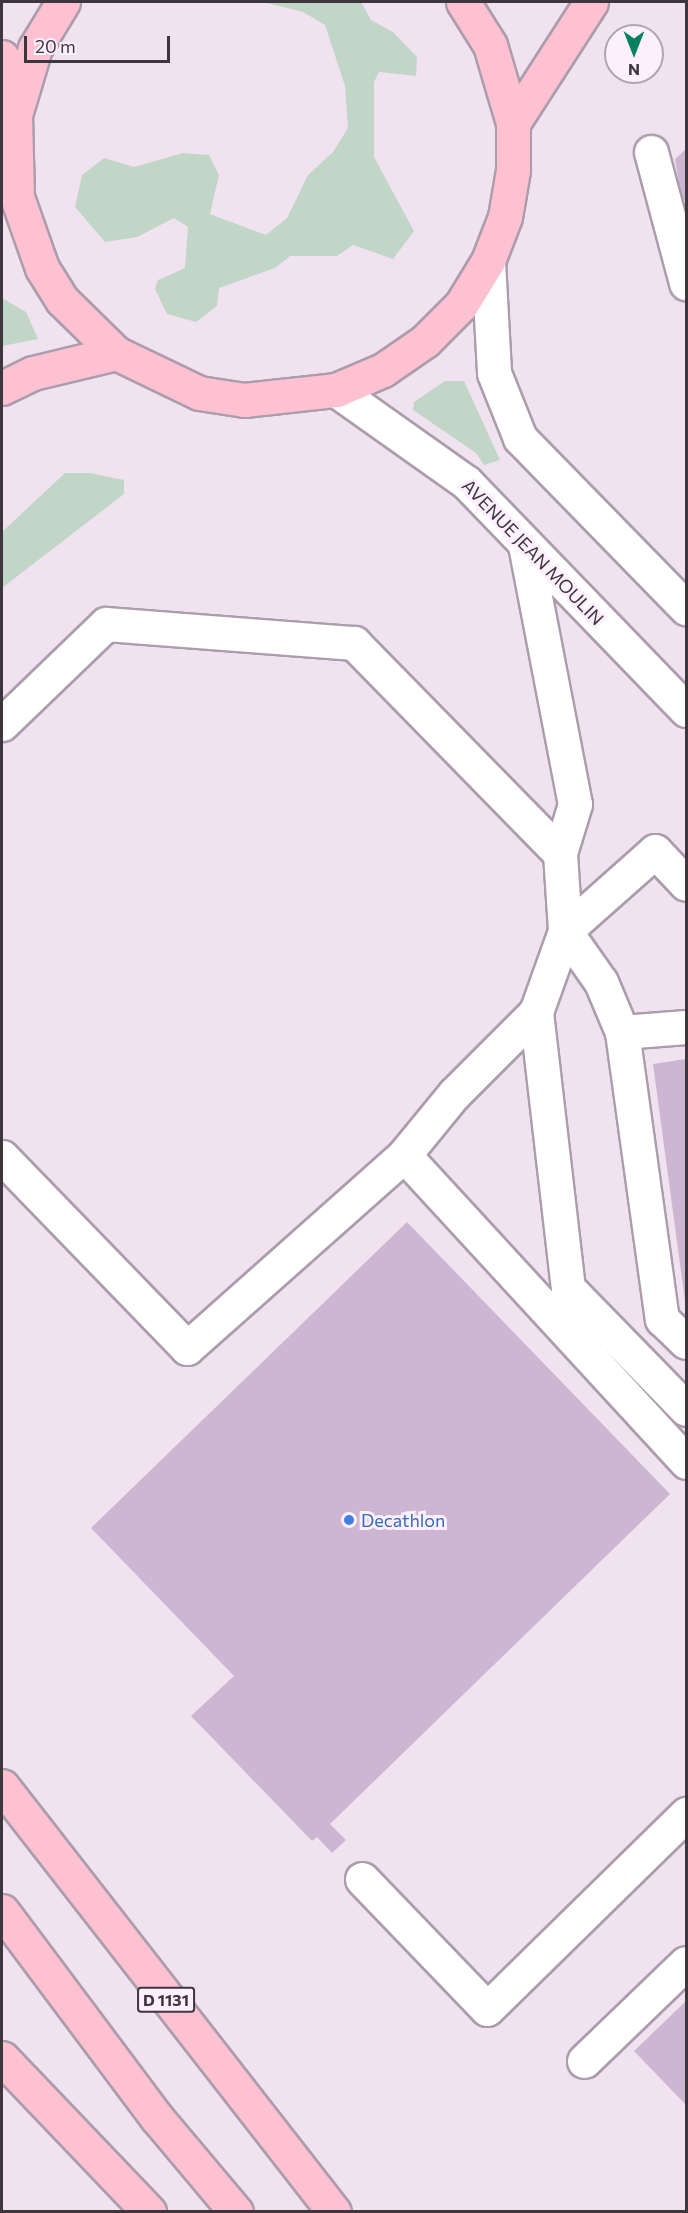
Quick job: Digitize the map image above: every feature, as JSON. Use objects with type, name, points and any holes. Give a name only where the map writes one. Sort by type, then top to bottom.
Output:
[{"type":"main road","points":[[63,2],[35,48],[15,115],[9,210],[62,300],[116,353],[199,393],[279,399],[336,390],[383,370],[425,341],[461,305],[488,261],[505,217],[513,170],[513,123],[490,45],[463,2]]},
{"type":"main road","points":[[513,123],[591,2]]},
{"type":"main road","points":[[2,57],[15,115]]},
{"type":"main road","points":[[2,388],[33,373],[116,353]]},
{"type":"main road","name":"D 1131","points":[[2,1786],[334,2211]]},
{"type":"main road","points":[[2,1911],[157,2118],[236,2211]]},
{"type":"main road","points":[[2,2058],[149,2211]]},
{"type":"street","points":[[651,152],[687,284]]},
{"type":"street","points":[[488,261],[494,373],[520,438],[687,608]]},
{"type":"street","name":"AVENUE JEAN MOULIN","points":[[336,390],[466,482],[687,710]]},
{"type":"street","points":[[2,1157],[187,1348],[404,1155],[454,1094],[536,1012],[565,931],[560,853],[575,804],[525,544]]},
{"type":"street","points":[[2,724],[106,624],[354,643],[560,853]]},
{"type":"street","points":[[565,931],[655,851],[687,884]]},
{"type":"street","points":[[565,931],[601,982],[622,1032],[662,1319],[687,1342]]},
{"type":"street","points":[[536,1012],[568,1287],[687,1409]]},
{"type":"street","points":[[622,1032],[687,1027]]},
{"type":"street","points":[[404,1155],[687,1462]]},
{"type":"street","points":[[362,1879],[487,2009],[687,1814]]},
{"type":"street","points":[[584,2061],[687,1963]]},
{"type":"green space","points":[[263,2],[361,2],[371,20],[393,32],[417,57],[416,76],[379,72],[374,82],[374,157],[414,231],[393,259],[353,245],[337,256],[290,256],[275,268],[219,288],[217,306],[196,322],[167,314],[155,289],[158,280],[185,268],[188,227],[174,218],[137,237],[105,242],[75,207],[82,175],[104,158],[134,167],[183,153],[209,155],[219,175],[210,214],[266,235],[287,218],[308,175],[333,152],[348,128],[345,86],[325,25],[303,12]]},
{"type":"green space","points":[[2,298],[26,312],[38,339],[2,346]]},
{"type":"green space","points":[[445,381],[464,381],[500,460],[484,465],[476,453],[413,410],[414,402]]},
{"type":"green space","points":[[65,473],[90,473],[124,480],[124,494],[2,588],[2,532]]},
{"type":"building","points":[[686,149],[686,200],[682,201],[675,159]]},
{"type":"building","points":[[686,1059],[686,1300],[685,1301],[653,1064]]},
{"type":"building","points":[[407,1222],[670,1494],[330,1824],[346,1840],[332,1853],[317,1837],[312,1841],[191,1716],[234,1676],[91,1528]]},
{"type":"building","points":[[686,2001],[686,2105],[634,2051]]},
{"type":"place","name":"Decathlon","points":[[349,1520]]}]
